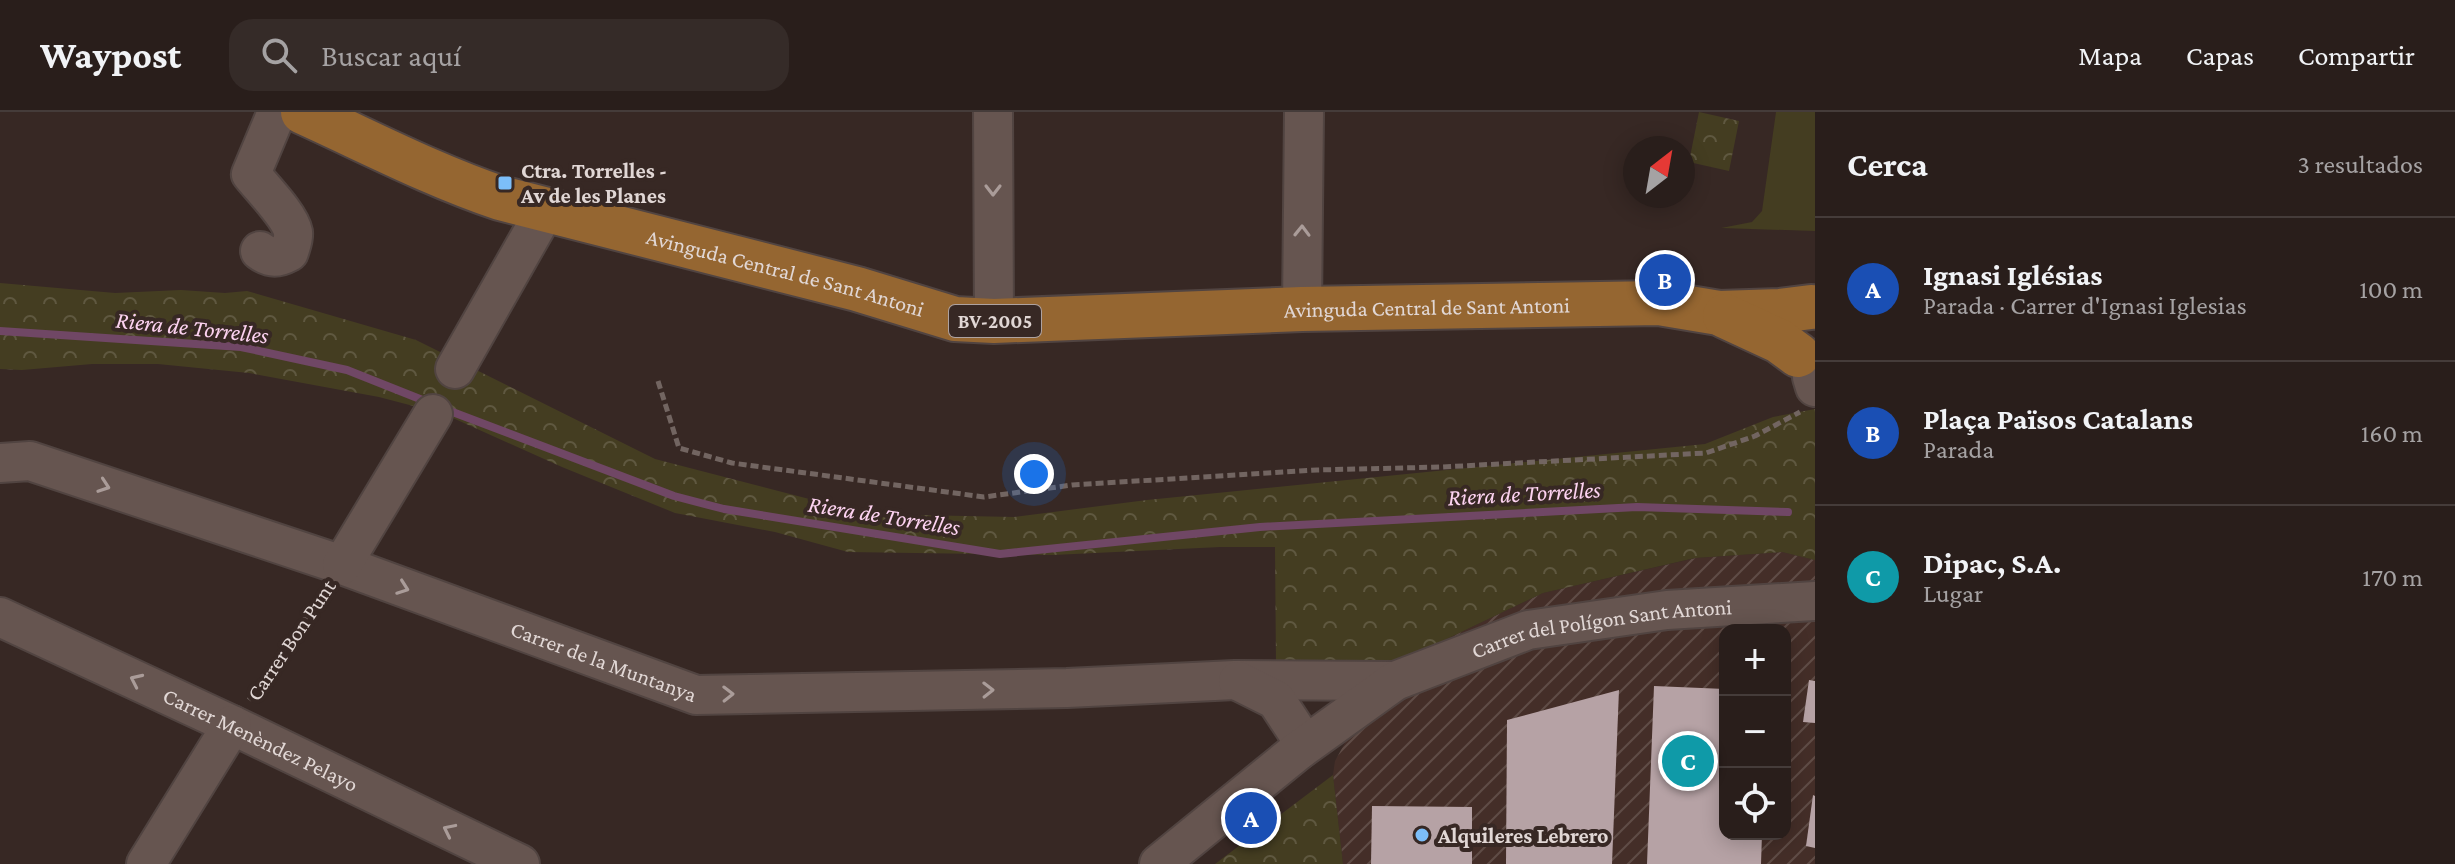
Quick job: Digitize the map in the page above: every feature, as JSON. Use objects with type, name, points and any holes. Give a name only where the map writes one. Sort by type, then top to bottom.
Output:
[{"type":"main road","name":"Avinguda Central de Sant Antoni","points":[[303,112],[406,162],[500,198],[857,289],[955,319],[994,321],[1302,309],[1659,303],[1719,313],[1780,311],[1813,305]]},
{"type":"main road","name":"BV-2005","points":[[1810,381],[1798,329],[1813,305]]},
{"type":"main road","name":"Avinguda Central de Sant Antoni","points":[[1719,313],[1779,341],[1810,381]]},
{"type":"street","points":[[260,251],[268,257],[279,257],[289,252],[293,241],[293,229],[251,174],[277,112]]},
{"type":"street","points":[[993,112],[994,321]]},
{"type":"street","points":[[1302,309],[1304,112]]},
{"type":"street","points":[[455,369],[546,209]]},
{"type":"street","name":"Carrer Bon Punt","points":[[342,565],[433,414]]},
{"type":"street","name":"Carrer de la Muntanya","points":[[10,469],[342,565],[696,695],[1067,688],[1235,680],[1395,681]]},
{"type":"street","name":"Carrer del Polígon Sant Antoni","points":[[1395,681],[1528,630],[1814,593]]},
{"type":"street","name":"Carrer Menèndez Pelayo","points":[[0,617],[520,864]]},
{"type":"street","name":"Carrer de la Muntanya","points":[[1235,680],[1276,700],[1299,735],[1299,750]]},
{"type":"street","points":[[1159,864],[1299,750],[1395,681]]},
{"type":"street","points":[[146,864],[232,725]]},
{"type":"path","points":[[658,381],[679,448],[732,463],[984,497],[1072,485],[1706,453],[1755,436],[1810,381]]},
{"type":"path","name":"Carrer Bon Punt","points":[[232,725],[342,565]]},
{"type":"shaded area","points":[[1782,552],[1815,560],[1815,864],[1343,864],[1333,775],[1335,761],[1386,668],[1543,593],[1696,558]]},
{"type":"green space","points":[[1699,112],[1739,121],[1729,171],[1695,163],[1694,136]]},
{"type":"green space","points":[[1776,112],[1815,112],[1815,231],[1721,228],[1752,222],[1762,211]]},
{"type":"green space","points":[[0,283],[115,293],[247,291],[416,340],[655,459],[867,514],[1014,517],[1147,500],[1705,444],[1773,417],[1815,409],[1815,560],[1782,552],[1695,558],[1543,593],[1386,668],[1276,665],[1275,547],[1053,555],[848,552],[775,532],[675,513],[444,414],[379,397],[249,373],[158,364],[0,369]]},
{"type":"green space","points":[[1333,775],[1343,864],[1215,864]]},
{"type":"building","points":[[1809,680],[1815,681],[1815,723],[1803,722]]},
{"type":"building","points":[[1654,686],[1719,689],[1719,840],[1762,840],[1761,864],[1647,864]]},
{"type":"building","points":[[1619,690],[1612,864],[1506,864],[1507,720]]},
{"type":"building","points":[[1815,796],[1815,848],[1806,846]]},
{"type":"building","name":"Alquileres Lebrero","points":[[1372,806],[1472,807],[1472,864],[1371,864]]},
{"type":"waterway","name":"Riera de Torrelles","points":[[0,331],[241,347],[347,370],[430,403]]},
{"type":"waterway","name":"Riera de Torrelles","points":[[442,408],[674,496],[724,509],[1000,554],[1260,527],[1637,507],[1788,512]]},
{"type":"place","name":"Ctra. Torrelles - Av de les Planes","points":[[505,183]]},
{"type":"place","name":"Plaça Països Catalans","points":[[1665,280]]},
{"type":"place","name":"Dipac, S.A.","points":[[1688,761]]},
{"type":"place","name":"Ignasi Iglésias","points":[[1251,818]]},
{"type":"place","name":"Alquileres Lebrero","points":[[1422,835]]}]
